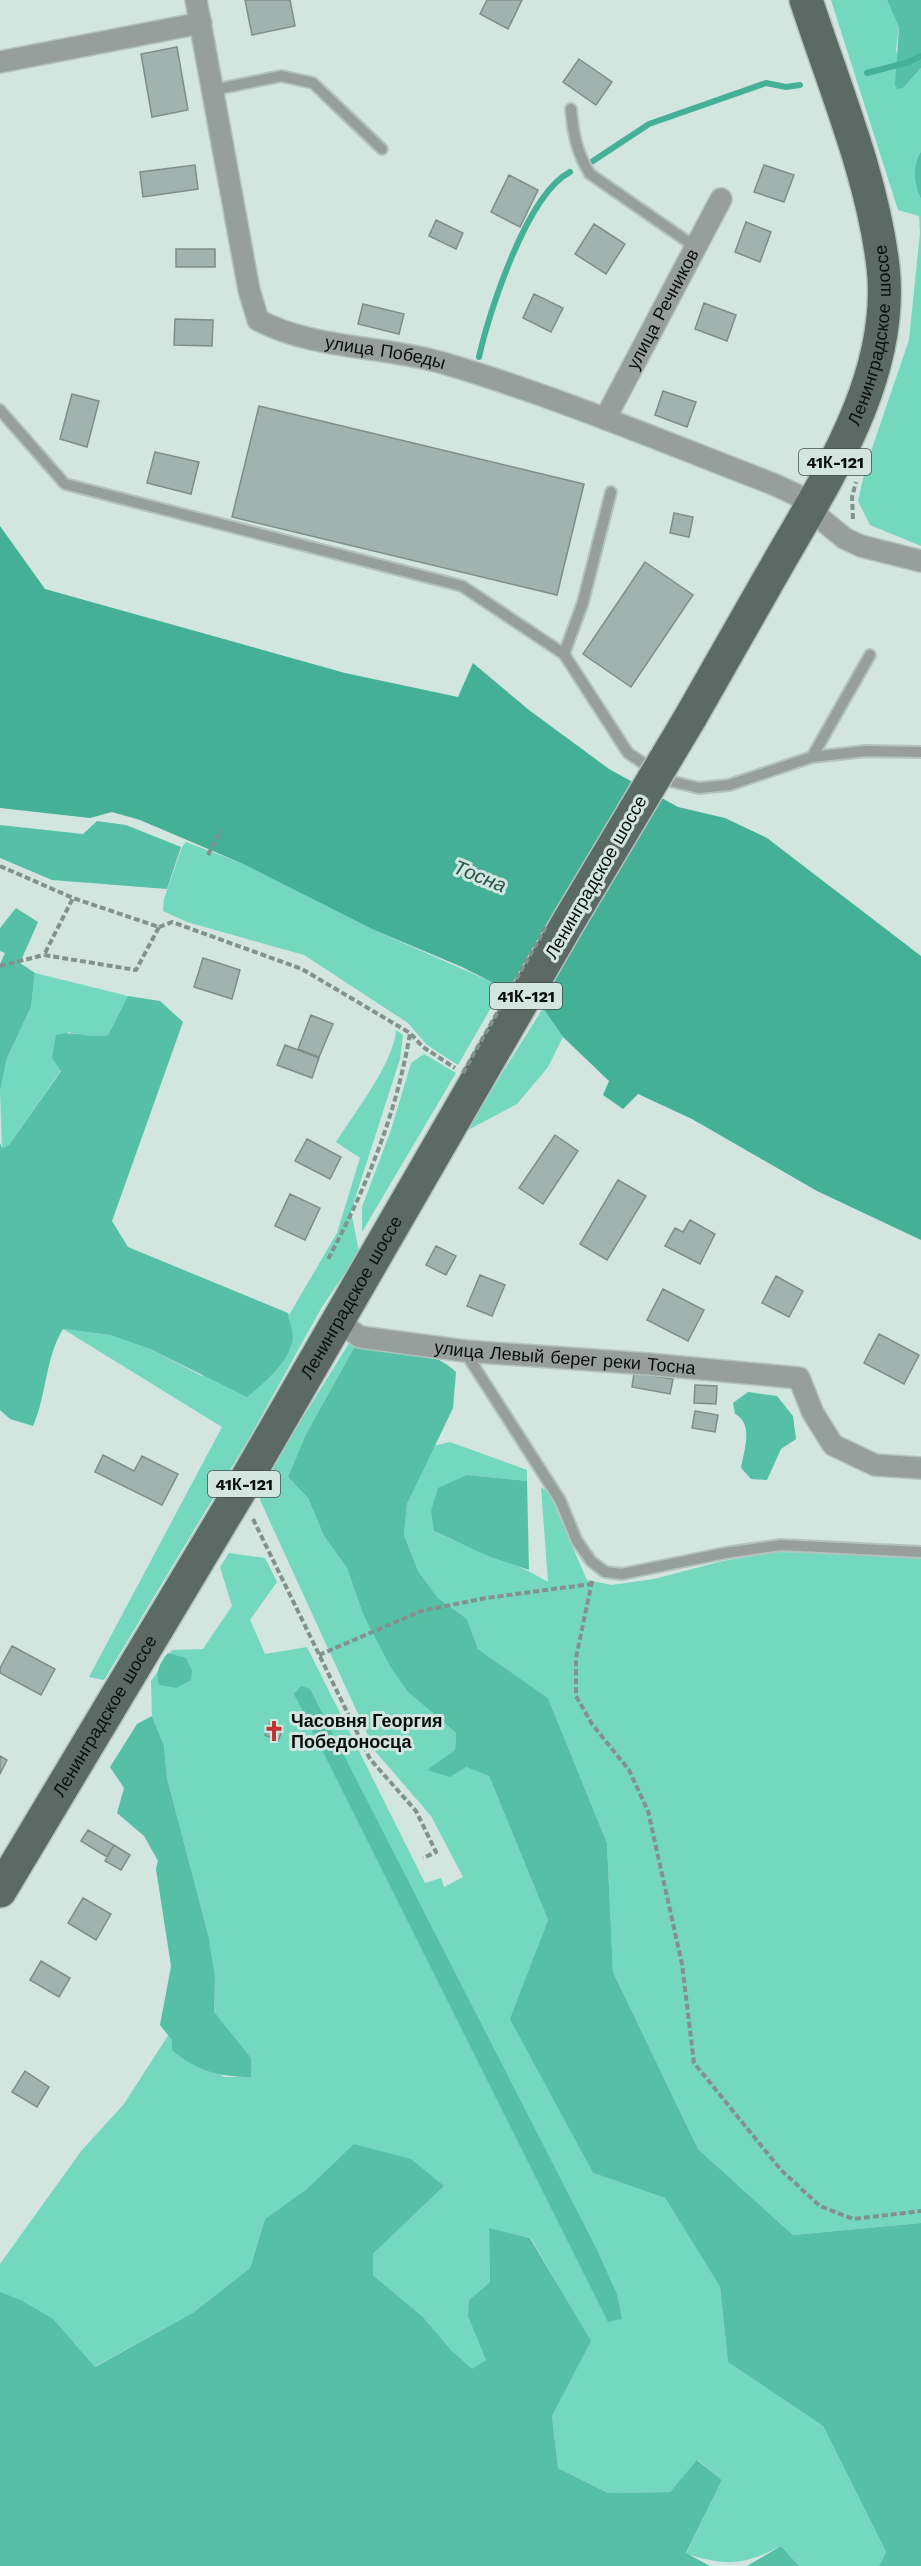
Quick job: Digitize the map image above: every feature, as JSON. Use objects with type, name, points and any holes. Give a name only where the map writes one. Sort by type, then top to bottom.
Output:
[{"type":"main road","name":"Ленинградское шоссе","points":[[0,1891],[339,1322],[472,1073],[690,718],[849,436],[873,368],[882,316],[883,266],[864,178],[806,0]]},
{"type":"street","name":"улица Победы","points":[[196,0],[249,290],[258,320],[284,333],[442,362],[605,419],[797,495],[837,534],[861,546],[921,561]]},
{"type":"street","points":[[0,63],[201,23]]},
{"type":"street","name":"улица Речников","points":[[605,419],[694,246],[721,199]]},
{"type":"street","name":"улица Левый берег реки Тосна","points":[[339,1322],[360,1337],[465,1351],[799,1378],[813,1413],[833,1445],[875,1466],[921,1468]]},
{"type":"lane","points":[[213,90],[281,76],[313,83],[382,148]]},
{"type":"lane","points":[[571,109],[573,134],[580,158],[590,174],[694,246]]},
{"type":"lane","points":[[0,410],[65,484],[462,586],[564,654],[628,753],[670,782],[699,788],[729,785],[812,757],[866,752],[921,753]]},
{"type":"lane","points":[[564,654],[583,603],[611,492]]},
{"type":"lane","points":[[812,757],[870,655]]},
{"type":"lane","points":[[465,1351],[560,1500],[577,1541],[597,1566],[605,1572],[622,1574],[725,1553],[781,1545],[921,1552]]},
{"type":"path","points":[[858,476],[852,497],[853,520],[861,546]]},
{"type":"path","points":[[208,855],[222,830]]},
{"type":"path","points":[[0,866],[73,898],[159,927],[172,922],[302,969],[405,1028],[423,1047],[472,1073]]},
{"type":"path","points":[[44,955],[73,898]]},
{"type":"path","points":[[0,966],[44,955],[136,970],[159,927]]},
{"type":"path","points":[[327,1261],[357,1206],[383,1132],[410,1033]]},
{"type":"path","points":[[239,1492],[370,1759],[416,1811],[436,1852],[423,1858]]},
{"type":"path","points":[[597,1566],[591,1584],[576,1658],[576,1696],[592,1724],[628,1770],[648,1811],[682,1964],[694,2063],[781,2170],[820,2206],[853,2218],[921,2211]]},
{"type":"path","points":[[320,1655],[421,1611],[486,1598],[591,1584]]},
{"type":"shaded area","points":[[831,0],[887,0],[899,26],[896,50],[903,88],[921,68],[921,151],[916,163],[915,175],[916,187],[921,199],[921,546],[870,525],[858,501],[866,466],[909,340],[920,233],[919,216],[898,210]]},
{"type":"shaded area","points":[[887,0],[921,0],[921,68],[903,88],[897,89],[895,85],[899,27]]},
{"type":"shaded area","points":[[921,151],[921,199],[916,187],[915,175],[916,163]]},
{"type":"shaded area","points":[[97,821],[126,825],[181,847],[167,889],[52,880],[0,858],[0,825],[83,834]]},
{"type":"shaded area","points":[[186,842],[241,863],[372,929],[503,987],[458,1065],[427,1045],[408,1023],[304,955],[187,922],[163,911],[164,899],[182,847]]},
{"type":"shaded area","points":[[16,908],[38,922],[20,963],[35,973],[31,1007],[7,1058],[0,1091],[0,964],[5,953],[0,951],[0,928]]},
{"type":"shaded area","points":[[35,973],[128,996],[108,1035],[92,1038],[68,1032],[61,1070],[9,1145],[2,1148],[0,1091],[7,1058],[31,1007]]},
{"type":"shaded area","points":[[128,996],[160,1001],[183,1022],[112,1221],[128,1247],[288,1313],[293,1337],[287,1355],[276,1371],[247,1397],[150,1349],[110,1335],[63,1329],[49,1364],[38,1414],[33,1426],[10,1419],[0,1410],[0,1143],[2,1148],[9,1145],[61,1071],[52,1058],[56,1035],[69,1033],[108,1035]]},
{"type":"shaded area","points":[[543,1008],[563,1037],[548,1067],[517,1104],[466,1131]]},
{"type":"shaded area","points":[[396,1030],[403,1035],[400,1059],[351,1211],[359,1252],[322,1307],[251,1435],[104,1680],[89,1677],[222,1427],[63,1329],[110,1335],[150,1349],[202,1376],[293,1336],[288,1313],[289,1315],[337,1233],[360,1158],[336,1142],[381,1072],[394,1043]]},
{"type":"shaded area","points":[[424,1054],[456,1073],[362,1232],[362,1207],[391,1130],[411,1063]]},
{"type":"shaded area","points":[[351,1340],[356,1344],[305,1436],[288,1477],[308,1498],[324,1536],[347,1568],[363,1614],[408,1692],[456,1733],[455,1750],[428,1771],[466,1767],[489,1776],[548,1920],[511,2019],[593,2173],[665,2198],[720,2287],[728,2362],[823,2426],[886,2552],[879,2566],[799,2566],[781,2546],[756,2557],[735,2562],[713,2561],[686,2554],[722,2480],[698,2460],[670,2492],[608,2493],[558,2468],[552,2416],[590,2341],[531,2238],[489,2229],[490,2282],[469,2300],[486,2360],[472,2370],[451,2350],[423,2317],[373,2275],[373,2254],[444,2186],[308,2188],[265,2219],[250,2268],[194,2312],[94,2367],[75,2344],[0,2292],[0,2264],[82,2150],[124,2104],[169,2034],[172,2040],[224,2077],[251,2077],[214,2012],[215,1977],[209,1938],[167,1778],[164,1746],[152,1716],[151,1681],[172,1650],[203,1649],[232,1606],[220,1567],[229,1553],[265,1558],[277,1582],[250,1620],[265,1654],[307,1647],[425,1883],[441,1878],[444,1887],[463,1877],[431,1816],[375,1751],[260,1500],[269,1472]]},
{"type":"shaded area","points":[[356,1344],[423,1353],[446,1364],[456,1372],[453,1408],[407,1504],[404,1535],[418,1571],[438,1598],[467,1619],[478,1649],[548,1698],[607,1843],[613,1972],[698,2149],[793,2235],[921,2223],[921,2566],[879,2566],[886,2552],[823,2426],[728,2362],[720,2287],[665,2198],[593,2173],[510,2019],[548,1920],[489,1776],[466,1767],[450,1777],[427,1770],[455,1750],[456,1733],[408,1692],[390,1666],[363,1614],[347,1568],[324,1536],[308,1498],[288,1477],[305,1436]]},
{"type":"shaded area","points":[[748,1392],[777,1396],[793,1416],[796,1439],[781,1449],[767,1480],[751,1479],[741,1468],[746,1431],[741,1418],[735,1414],[733,1403]]},
{"type":"shaded area","points":[[450,1442],[527,1470],[527,1481],[467,1475],[434,1531],[521,1567],[548,1582],[541,1487],[549,1493],[587,1580],[612,1585],[654,1579],[723,1561],[777,1552],[921,1556],[921,2223],[793,2235],[698,2149],[613,1972],[607,1843],[548,1698],[478,1649],[467,1619],[438,1598],[418,1571],[404,1535],[407,1504],[433,1446]]},
{"type":"shaded area","points":[[467,1475],[527,1481],[529,1570],[488,1556],[434,1531],[431,1511],[438,1488]]},
{"type":"shaded area","points":[[168,1653],[186,1658],[192,1670],[191,1680],[176,1688],[159,1685],[158,1681],[159,1668]]},
{"type":"shaded area","points":[[301,1686],[310,1689],[597,2250],[617,2294],[622,2319],[608,2322],[294,1694]]},
{"type":"shaded area","points":[[152,1716],[164,1746],[167,1778],[209,1938],[215,1977],[214,2012],[251,2058],[251,2077],[219,2074],[190,2063],[172,2050],[172,2040],[160,2025],[171,1966],[156,1869],[158,1861],[144,1836],[117,1813],[124,1788],[110,1767],[137,1724]]},
{"type":"shaded area","points":[[354,2144],[411,2159],[444,2186],[373,2254],[373,2275],[423,2317],[451,2350],[472,2369],[486,2360],[468,2316],[469,2300],[490,2282],[489,2228],[530,2238],[591,2341],[552,2416],[558,2468],[608,2493],[670,2492],[697,2460],[722,2480],[686,2553],[710,2566],[0,2566],[0,2292],[21,2300],[53,2319],[95,2367],[194,2312],[250,2268],[265,2219],[308,2188]]},
{"type":"shaded area","points":[[781,2546],[799,2566],[747,2566]]},
{"type":"water","name":"Тосна","points":[[0,526],[45,589],[345,673],[458,697],[473,663],[529,710],[609,769],[678,807],[725,818],[767,838],[921,956],[921,1240],[817,1191],[692,1119],[638,1094],[623,1109],[603,1095],[609,1081],[563,1037],[543,1008],[462,967],[372,929],[241,863],[140,820],[112,812],[90,818],[0,808]]},
{"type":"building","points":[[245,0],[290,0],[295,26],[252,35]]},
{"type":"building","points":[[487,0],[522,0],[508,29],[480,14]]},
{"type":"building","points":[[177,47],[188,110],[152,117],[141,54]]},
{"type":"building","points":[[579,59],[612,82],[596,105],[563,82]]},
{"type":"building","points":[[195,165],[198,189],[143,197],[140,172]]},
{"type":"building","points":[[764,165],[794,175],[784,202],[754,192]]},
{"type":"building","points":[[509,175],[538,190],[520,227],[491,212]]},
{"type":"building","points":[[436,220],[463,233],[456,249],[429,236]]},
{"type":"building","points":[[746,222],[771,232],[760,262],[735,252]]},
{"type":"building","points":[[594,224],[625,244],[606,274],[575,254]]},
{"type":"building","points":[[176,249],[215,249],[215,267],[176,267]]},
{"type":"building","points":[[534,294],[563,308],[551,332],[523,318]]},
{"type":"building","points":[[704,303],[736,315],[727,341],[695,329]]},
{"type":"building","points":[[363,304],[404,314],[399,334],[358,324]]},
{"type":"building","points":[[175,319],[213,320],[212,346],[174,345]]},
{"type":"building","points":[[663,391],[696,402],[687,427],[655,415]]},
{"type":"building","points":[[72,394],[99,401],[87,447],[60,439]]},
{"type":"building","points":[[259,406],[584,484],[557,595],[232,517]]},
{"type":"building","points":[[155,452],[199,462],[191,494],[147,483]]},
{"type":"building","points":[[674,513],[693,517],[689,537],[670,533]]},
{"type":"building","points":[[645,562],[693,595],[631,687],[583,654]]},
{"type":"building","points":[[203,958],[240,970],[232,999],[194,987]]},
{"type":"building","points":[[311,1015],[333,1024],[319,1057],[298,1049]]},
{"type":"building","points":[[285,1045],[319,1058],[312,1078],[277,1065]]},
{"type":"building","points":[[555,1135],[578,1151],[543,1204],[519,1188]]},
{"type":"building","points":[[307,1139],[341,1157],[330,1179],[295,1161]]},
{"type":"building","points":[[618,1180],[646,1196],[607,1260],[580,1244]]},
{"type":"building","points":[[290,1194],[320,1208],[305,1240],[275,1226]]},
{"type":"building","points":[[690,1220],[715,1234],[700,1264],[665,1246],[675,1228],[683,1232]]},
{"type":"building","points":[[436,1246],[456,1256],[446,1275],[426,1265]]},
{"type":"building","points":[[480,1275],[505,1285],[492,1316],[467,1306]]},
{"type":"building","points":[[776,1276],[803,1291],[789,1317],[762,1303]]},
{"type":"building","points":[[663,1289],[704,1310],[688,1341],[647,1320]]},
{"type":"building","points":[[879,1334],[919,1355],[904,1384],[864,1363]]},
{"type":"building","points":[[634,1373],[673,1379],[670,1394],[632,1387]]},
{"type":"building","points":[[695,1385],[717,1386],[716,1404],[694,1403]]},
{"type":"building","points":[[695,1411],[718,1415],[715,1432],[692,1428]]},
{"type":"building","points":[[103,1455],[134,1471],[142,1456],[178,1474],[162,1505],[95,1472]]},
{"type":"building","points":[[12,1646],[55,1669],[41,1695],[0,1673],[0,1668]]},
{"type":"building","name":"Часовня Георгия Победоносца","points":[[270,1722],[283,1728],[278,1741],[265,1735]]},
{"type":"building","points":[[0,1756],[7,1760],[0,1774]]},
{"type":"building","points":[[88,1830],[114,1845],[107,1857],[81,1841]]},
{"type":"building","points":[[114,1845],[130,1855],[121,1870],[105,1861]]},
{"type":"building","points":[[83,1898],[111,1914],[96,1940],[68,1923]]},
{"type":"building","points":[[41,1961],[70,1978],[59,1997],[30,1980]]},
{"type":"building","points":[[25,2071],[49,2087],[37,2107],[12,2092]]},
{"type":"waterway","points":[[867,73],[909,62],[921,56]]},
{"type":"waterway","points":[[593,161],[649,124],[766,83],[786,87],[800,85]]},
{"type":"waterway","points":[[479,357],[491,312],[525,228],[554,184],[570,172]]},
{"type":"place","name":"Часовня Георгия Победоносца","points":[[274,1731]]}]
